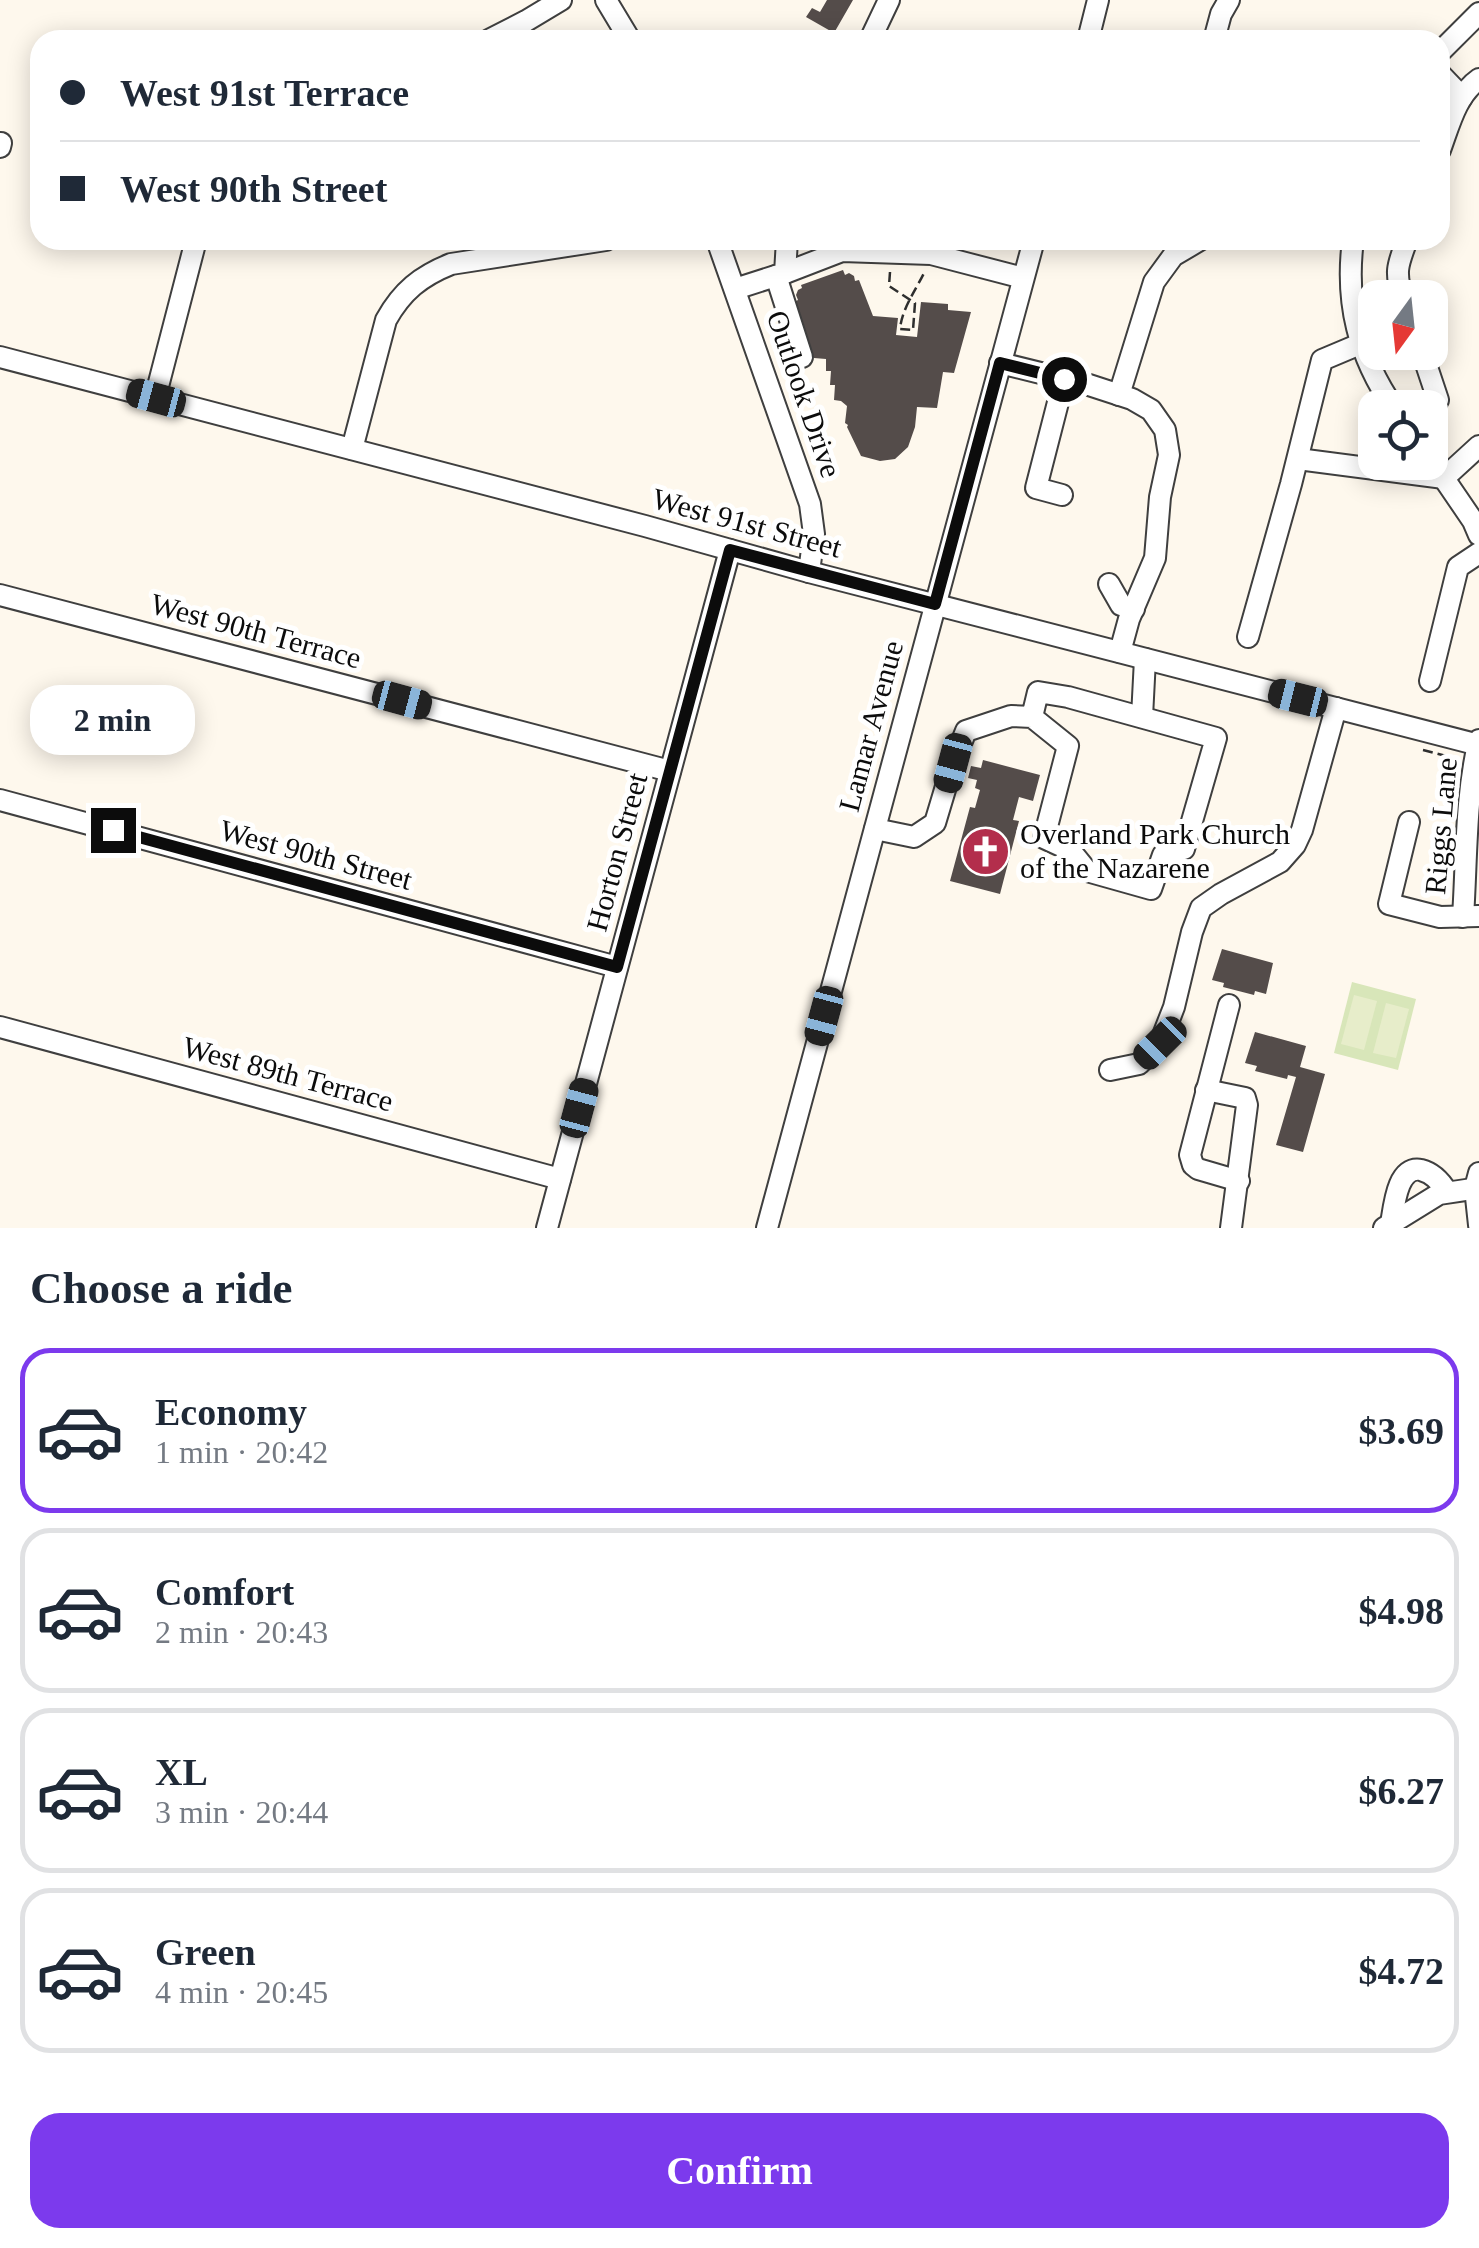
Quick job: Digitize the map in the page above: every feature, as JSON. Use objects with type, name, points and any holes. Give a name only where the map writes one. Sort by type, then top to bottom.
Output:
[{"type":"street","points":[[508,30],[561,0]]},
{"type":"street","points":[[606,0],[624,30]]},
{"type":"street","points":[[875,30],[889,0]]},
{"type":"street","points":[[1090,30],[1098,0]]},
{"type":"street","points":[[1217,30],[1229,0]]},
{"type":"street","points":[[1450,42],[1479,13]]},
{"type":"street","points":[[1450,126],[1462,97],[1479,79]]},
{"type":"street","points":[[1450,84],[1462,97]]},
{"type":"street","points":[[156,398],[193,250]]},
{"type":"street","points":[[352,449],[386,320],[412,285],[452,264],[542,250]]},
{"type":"street","name":"Outlook Drive","points":[[721,250],[810,504],[814,534],[809,572]]},
{"type":"street","points":[[785,250],[780,274],[802,357]]},
{"type":"street","name":"Lamar Avenue","points":[[767,1228],[1031,250]]},
{"type":"street","points":[[1120,395],[1154,282],[1172,256],[1182,250]]},
{"type":"street","points":[[1353,250],[1350,293],[1358,337]]},
{"type":"street","points":[[1397,280],[1403,250]]},
{"type":"street","points":[[735,288],[842,251],[931,254],[1024,278]]},
{"type":"street","points":[[1248,637],[1322,360],[1358,345]]},
{"type":"street","name":"West 91st Street","points":[[0,356],[809,572],[1479,743]]},
{"type":"street","points":[[1000,363],[1120,395],[1150,410],[1165,430],[1169,455],[1160,497],[1155,558],[1120,652]]},
{"type":"street","points":[[1062,495],[1036,488],[1064,379]]},
{"type":"street","points":[[1448,474],[1479,446]]},
{"type":"street","points":[[1298,459],[1358,467]]},
{"type":"street","points":[[1445,480],[1479,535]]},
{"type":"street","name":"Horton Street","points":[[547,1228],[730,550]]},
{"type":"street","points":[[1430,681],[1458,567],[1479,552]]},
{"type":"street","points":[[1109,584],[1120,605],[1134,609]]},
{"type":"street","name":"West 90th Terrace","points":[[0,594],[670,771]]},
{"type":"street","points":[[1142,717],[1145,659]]},
{"type":"street","points":[[874,830],[914,837],[934,822],[966,731],[1011,716],[1032,718],[1068,746],[1044,838],[1070,850],[1087,871],[1150,889],[1162,855],[1184,849],[1216,738],[1038,692],[1032,718]]},
{"type":"street","points":[[1110,1070],[1138,1064],[1160,1043],[1201,908],[1280,862],[1295,845],[1336,708]]},
{"type":"street","name":"Riggs Lane","points":[[1471,916],[1466,816],[1479,743]]},
{"type":"street","name":"West 90th Street","points":[[0,800],[617,967]]},
{"type":"street","points":[[1410,822],[1389,904],[1440,917],[1471,916]]},
{"type":"street","points":[[1229,1005],[1190,1155],[1198,1168],[1239,1182]]},
{"type":"street","name":"West 89th Terrace","points":[[0,1027],[560,1179]]},
{"type":"street","points":[[1206,1090],[1239,1096],[1247,1105],[1232,1228]]},
{"type":"street","points":[[1387,1226],[1406,1173],[1424,1171],[1440,1180],[1447,1192]]},
{"type":"street","points":[[1387,1226],[1423,1203],[1478,1183],[1479,1226]]},
{"type":"path","points":[[890,268],[889,286],[910,300],[915,304],[913,330],[900,328],[901,317],[910,300],[926,270]]},
{"type":"green space","points":[[1352,982],[1416,999],[1398,1070],[1334,1053]]},
{"type":"green space","points":[[1354,995],[1377,1001],[1364,1050],[1341,1044]]},
{"type":"green space","points":[[1386,1003],[1409,1009],[1396,1058],[1373,1053]]},
{"type":"building","points":[[827,0],[853,0],[836,30],[806,17],[812,8],[820,12]]},
{"type":"building","points":[[843,270],[845,275],[849,273],[855,281],[859,280],[873,316],[898,318],[896,335],[917,337],[921,302],[948,304],[948,310],[971,312],[954,373],[943,372],[937,408],[917,407],[908,447],[895,459],[880,461],[861,456],[845,423],[847,406],[834,400],[831,371],[826,371],[826,359],[814,358],[794,302],[801,285]]},
{"type":"building","name":"Overland Park Church of the Nazarene","points":[[983,760],[1040,775],[1033,801],[1019,797],[1013,820],[1019,821],[1000,894],[950,881],[970,807],[975,808],[980,790],[975,788],[977,780],[968,778],[971,766],[981,768]]},
{"type":"building","points":[[1222,949],[1273,963],[1266,994],[1223,987],[1224,983],[1212,980]]},
{"type":"building","points":[[1255,1032],[1306,1046],[1300,1067],[1325,1074],[1303,1152],[1276,1145],[1296,1077],[1288,1075],[1287,1079],[1255,1071],[1257,1066],[1245,1063]]},
{"type":"place","name":"Overland Park Church of the Nazarene","points":[[985,851]]},
{"type":"route","points":[[113,830],[617,967],[730,550],[935,604],[1000,363],[1064,379]]}]
